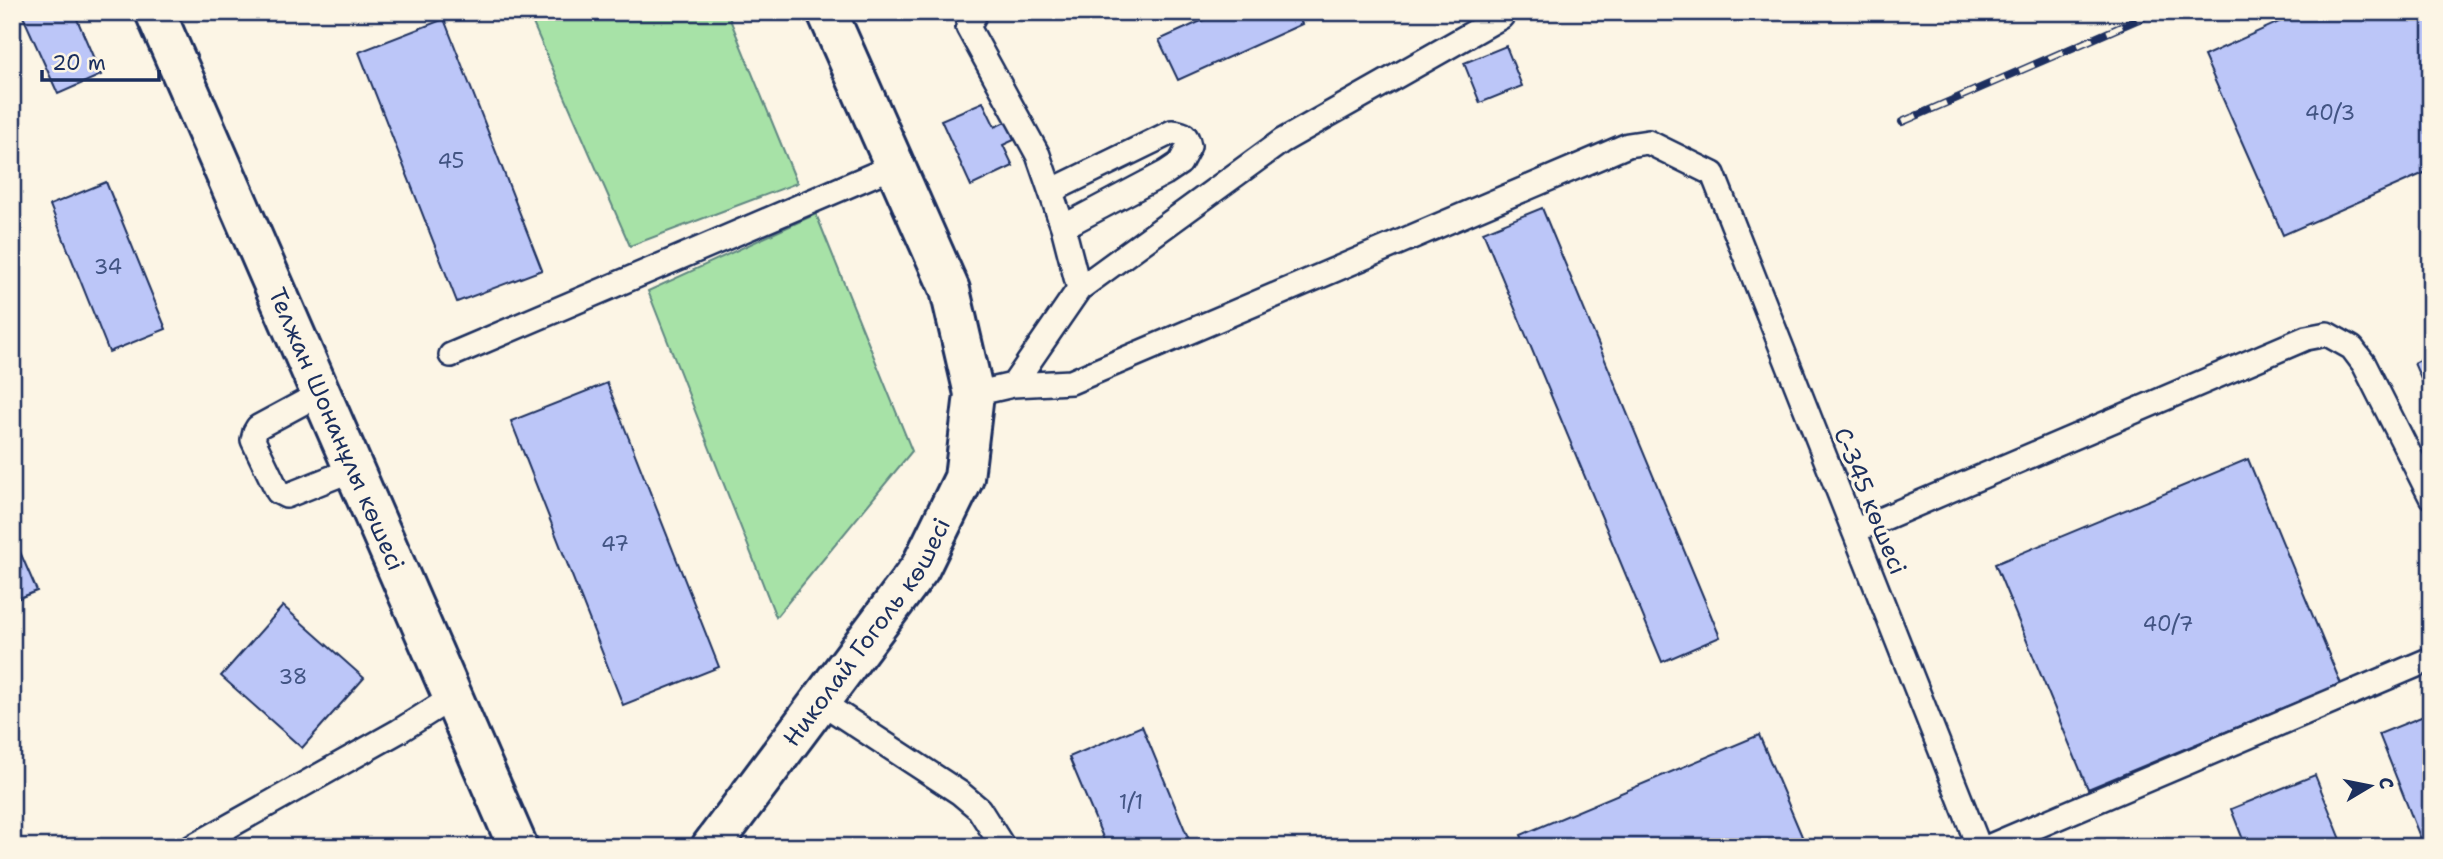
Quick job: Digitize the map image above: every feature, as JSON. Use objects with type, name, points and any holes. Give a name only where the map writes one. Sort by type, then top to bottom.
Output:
[{"type":"main road","name":"Телжан Шонанұлы көшесі","points":[[155,12],[518,847]]},
{"type":"main road","name":"Николай Гоголь көшесі","points":[[711,847],[920,568],[964,478],[974,394],[950,290],[827,12]]},
{"type":"lane","points":[[974,394],[1013,385],[1079,289],[1282,141],[1501,17],[1505,12]]},
{"type":"lane","points":[[967,17],[1038,155],[1063,227],[1079,289]]},
{"type":"lane","points":[[1051,191],[1172,132],[1182,133],[1187,137],[1189,146],[1180,163],[1063,227]]},
{"type":"lane","name":"С-345 көшесі","points":[[1013,385],[1071,382],[1628,145],[1648,142],[1713,174],[1979,847]]},
{"type":"lane","points":[[450,355],[894,166]]},
{"type":"lane","points":[[1854,531],[2305,338],[2327,334],[2352,348],[2364,364],[2431,497]]},
{"type":"lane","points":[[321,393],[258,427],[253,440],[278,492],[286,496],[354,469]]},
{"type":"lane","points":[[1989,847],[2431,659]]},
{"type":"lane","points":[[192,847],[399,731],[453,697]]},
{"type":"lane","points":[[821,702],[960,793],[979,809],[1003,847]]},
{"type":"green space","points":[[528,12],[727,12],[797,183],[630,246]]},
{"type":"green space","points":[[816,214],[912,451],[776,617],[648,291]]},
{"type":"building","points":[[21,12],[74,12],[101,75],[58,94]]},
{"type":"building","points":[[1221,12],[1296,12],[1302,24],[1178,80],[1159,40]]},
{"type":"building","points":[[2301,12],[2431,12],[2431,170],[2283,235],[2204,56]]},
{"type":"building","points":[[444,19],[542,270],[457,302],[359,52]]},
{"type":"building","points":[[1506,46],[1522,86],[1480,103],[1464,63]]},
{"type":"building","points":[[983,102],[995,127],[1007,121],[1014,140],[1003,145],[1013,166],[971,186],[941,120]]},
{"type":"building","points":[[106,182],[166,329],[109,352],[50,205]]},
{"type":"building","points":[[1542,208],[1720,637],[1662,662],[1483,232]]},
{"type":"building","points":[[2431,355],[2431,402],[2414,363]]},
{"type":"building","points":[[607,383],[719,667],[623,705],[511,421]]},
{"type":"building","points":[[2248,459],[2341,684],[2088,789],[1995,564]]},
{"type":"building","points":[[17,545],[37,591],[12,601],[12,547]]},
{"type":"building","points":[[283,606],[364,678],[302,748],[221,676]]},
{"type":"building","points":[[2431,713],[2431,847],[2424,847],[2379,734]]},
{"type":"building","points":[[1142,726],[1192,847],[1107,847],[1069,757]]},
{"type":"building","points":[[1759,735],[1804,841],[1791,847],[1526,847],[1521,835]]},
{"type":"building","points":[[2315,775],[2344,847],[2246,847],[2231,809]]},
{"type":"railway","points":[[1902,122],[2155,12]]}]
